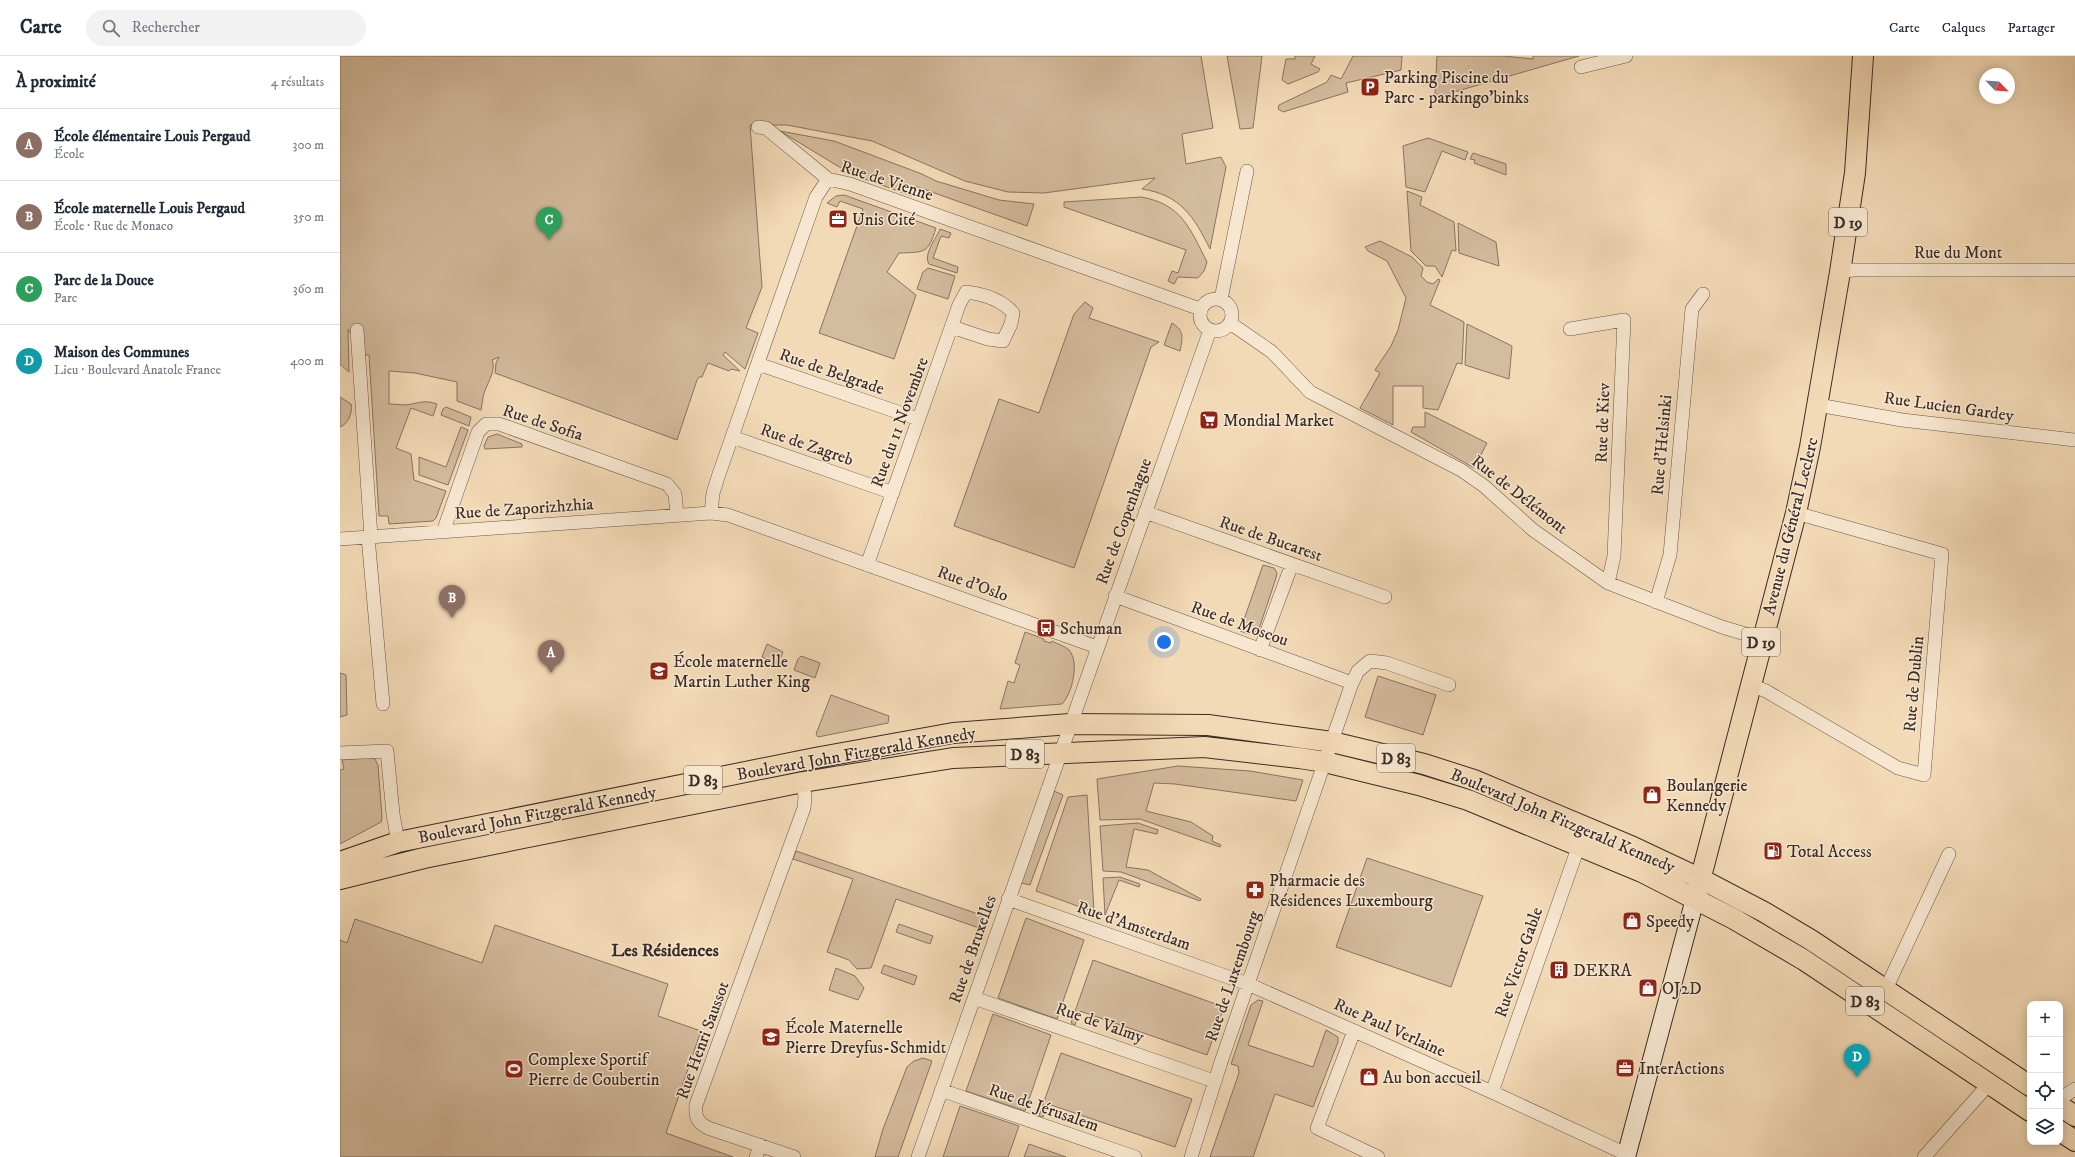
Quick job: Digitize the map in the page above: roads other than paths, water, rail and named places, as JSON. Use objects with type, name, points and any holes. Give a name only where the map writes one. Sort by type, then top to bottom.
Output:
[{"type":"main road","name":"D 19","points":[[1818,405],[1855,173],[1863,56]]},
{"type":"main road","name":"Avenue du Général Leclerc","points":[[1701,879],[1762,639],[1796,513],[1818,405]]},
{"type":"main road","name":"Boulevard John Fitzgerald Kennedy","points":[[340,862],[398,842],[815,758],[945,734],[1070,724],[1208,725],[1332,742],[1424,764],[1474,780],[1633,847],[1701,879]]},
{"type":"main road","name":"Boulevard John Fitzgerald Kennedy","points":[[340,879],[424,858],[803,782],[953,758],[1204,747],[1325,762],[1419,785],[1468,800],[1642,872],[1695,899]]},
{"type":"main road","name":"D 19","points":[[1695,899],[1701,879]]},
{"type":"main road","name":"D 83","points":[[1701,879],[1753,906],[1811,940],[1885,991],[2027,1084]]},
{"type":"main road","name":"D 83","points":[[1695,899],[1734,919],[1804,960],[2027,1109]]},
{"type":"main road","points":[[2063,1108],[2075,1116]]},
{"type":"main road","points":[[2063,1133],[2075,1141]]},
{"type":"street","points":[[1581,67],[1626,56]]},
{"type":"street","points":[[758,127],[766,128],[828,179]]},
{"type":"street","points":[[1221,299],[1247,171]]},
{"type":"street","name":"Rue de Vienne","points":[[711,513],[713,493],[816,197],[828,179],[850,184],[1200,309]]},
{"type":"street","name":"Rue du Mont","points":[[1840,272],[2075,270]]},
{"type":"street","name":"Rue du 11 Novembre","points":[[867,565],[918,419],[952,327],[966,292],[975,293],[1006,304],[1013,313],[1011,324],[1002,341],[988,339],[952,327]]},
{"type":"street","name":"Rue d'Helsinki","points":[[1656,602],[1670,555],[1692,309],[1703,294]]},
{"type":"street","points":[[1221,299],[1226,302],[1232,311],[1230,323],[1222,330],[1210,330],[1201,322],[1200,309],[1209,300],[1221,299]]},
{"type":"street","name":"Rue de Kiev","points":[[1570,329],[1624,320],[1614,556],[1608,583]]},
{"type":"street","name":"Rue de Délémont","points":[[1230,323],[1272,352],[1310,392],[1461,470],[1484,486],[1534,530],[1608,583],[1722,627],[1762,639]]},
{"type":"street","points":[[358,330],[370,537],[383,704]]},
{"type":"street","name":"Rue de Copenhague","points":[[1070,724],[1210,330]]},
{"type":"street","name":"Rue de Belgrade","points":[[758,364],[918,419]]},
{"type":"street","name":"Rue Lucien Gardey","points":[[1818,405],[1902,420],[2075,440]]},
{"type":"street","name":"Rue de Sofia","points":[[443,532],[478,432],[486,424],[499,424],[667,484],[674,494],[677,515]]},
{"type":"street","name":"Rue de Zagreb","points":[[732,437],[893,493]]},
{"type":"street","name":"Rue de Bucarest","points":[[1145,512],[1385,597]]},
{"type":"street","name":"Rue de Zaporizhzhia","points":[[340,540],[711,513]]},
{"type":"street","name":"Rue d'Oslo","points":[[711,513],[728,514],[1097,647]]},
{"type":"street","name":"Rue de Dublin","points":[[1751,685],[1766,691],[1898,768],[1924,775],[1942,554],[1796,513]]},
{"type":"street","points":[[1260,650],[1292,564]]},
{"type":"street","name":"Rue de Moscou","points":[[1116,596],[1352,683]]},
{"type":"street","points":[[1325,762],[1352,683],[1358,671],[1370,662],[1387,663],[1449,685]]},
{"type":"street","name":"Rue de Bruxelles","points":[[918,1157],[1070,724]]},
{"type":"street","points":[[340,753],[387,750],[393,814],[398,842]]},
{"type":"street","name":"Rue de Luxembourg","points":[[1191,1157],[1214,1081],[1325,762]]},
{"type":"street","name":"Rue Henri Saussot","points":[[794,1157],[758,1151],[708,1128],[697,1120],[695,1114],[696,1105],[804,808],[803,782]]},
{"type":"street","name":"Rue Victor Gable","points":[[1492,1092],[1579,845]]},
{"type":"street","points":[[1885,991],[1949,854]]},
{"type":"street","name":"Rue d'Amsterdam","points":[[1008,899],[1248,984]]},
{"type":"street","points":[[1626,1156],[1695,899]]},
{"type":"street","name":"Rue Paul Verlaine","points":[[1248,984],[1492,1092],[1626,1156]]},
{"type":"street","name":"Rue de Valmy","points":[[974,998],[1214,1081]]},
{"type":"street","points":[[1354,1031],[1316,1128],[1378,1157]]},
{"type":"street","points":[[1924,1157],[1989,1084]]},
{"type":"street","points":[[2063,1097],[2075,1089]]},
{"type":"street","name":"Rue de Jérusalem","points":[[941,1090],[1135,1157]]},
{"type":"place","name":"Parking Piscine du Parc - parkingo'binks","points":[[1370,87]]},
{"type":"place","name":"Unis Cité","points":[[838,219]]},
{"type":"place","name":"Parc de la Douce","points":[[549,240]]},
{"type":"place","name":"Mondial Market","points":[[1209,420]]},
{"type":"place","name":"École maternelle Louis Pergaud","points":[[452,618]]},
{"type":"place","name":"Schuman","points":[[1046,628]]},
{"type":"place","name":"École maternelle Martin Luther King","points":[[659,671]]},
{"type":"place","name":"École élémentaire Louis Pergaud","points":[[551,673]]},
{"type":"place","name":"Boulangerie Kennedy","points":[[1652,795]]},
{"type":"place","name":"Total Access","points":[[1773,851]]},
{"type":"place","name":"Pharmacie des Résidences Luxembourg","points":[[1255,890]]},
{"type":"place","name":"Speedy","points":[[1632,921]]},
{"type":"place","name":"DEKRA","points":[[1559,970]]},
{"type":"place","name":"OJ2D","points":[[1648,988]]},
{"type":"place","name":"École Maternelle Pierre Dreyfus-Schmidt","points":[[771,1037]]},
{"type":"place","name":"InterActions","points":[[1625,1068]]},
{"type":"place","name":"Complexe Sportif Pierre de Coubertin","points":[[514,1069]]},
{"type":"place","name":"Au bon accueil","points":[[1369,1077]]},
{"type":"place","name":"Maison des Communes","points":[[1857,1077]]},
{"type":"district","name":"Les Résidences","points":[[665,950]]}]
